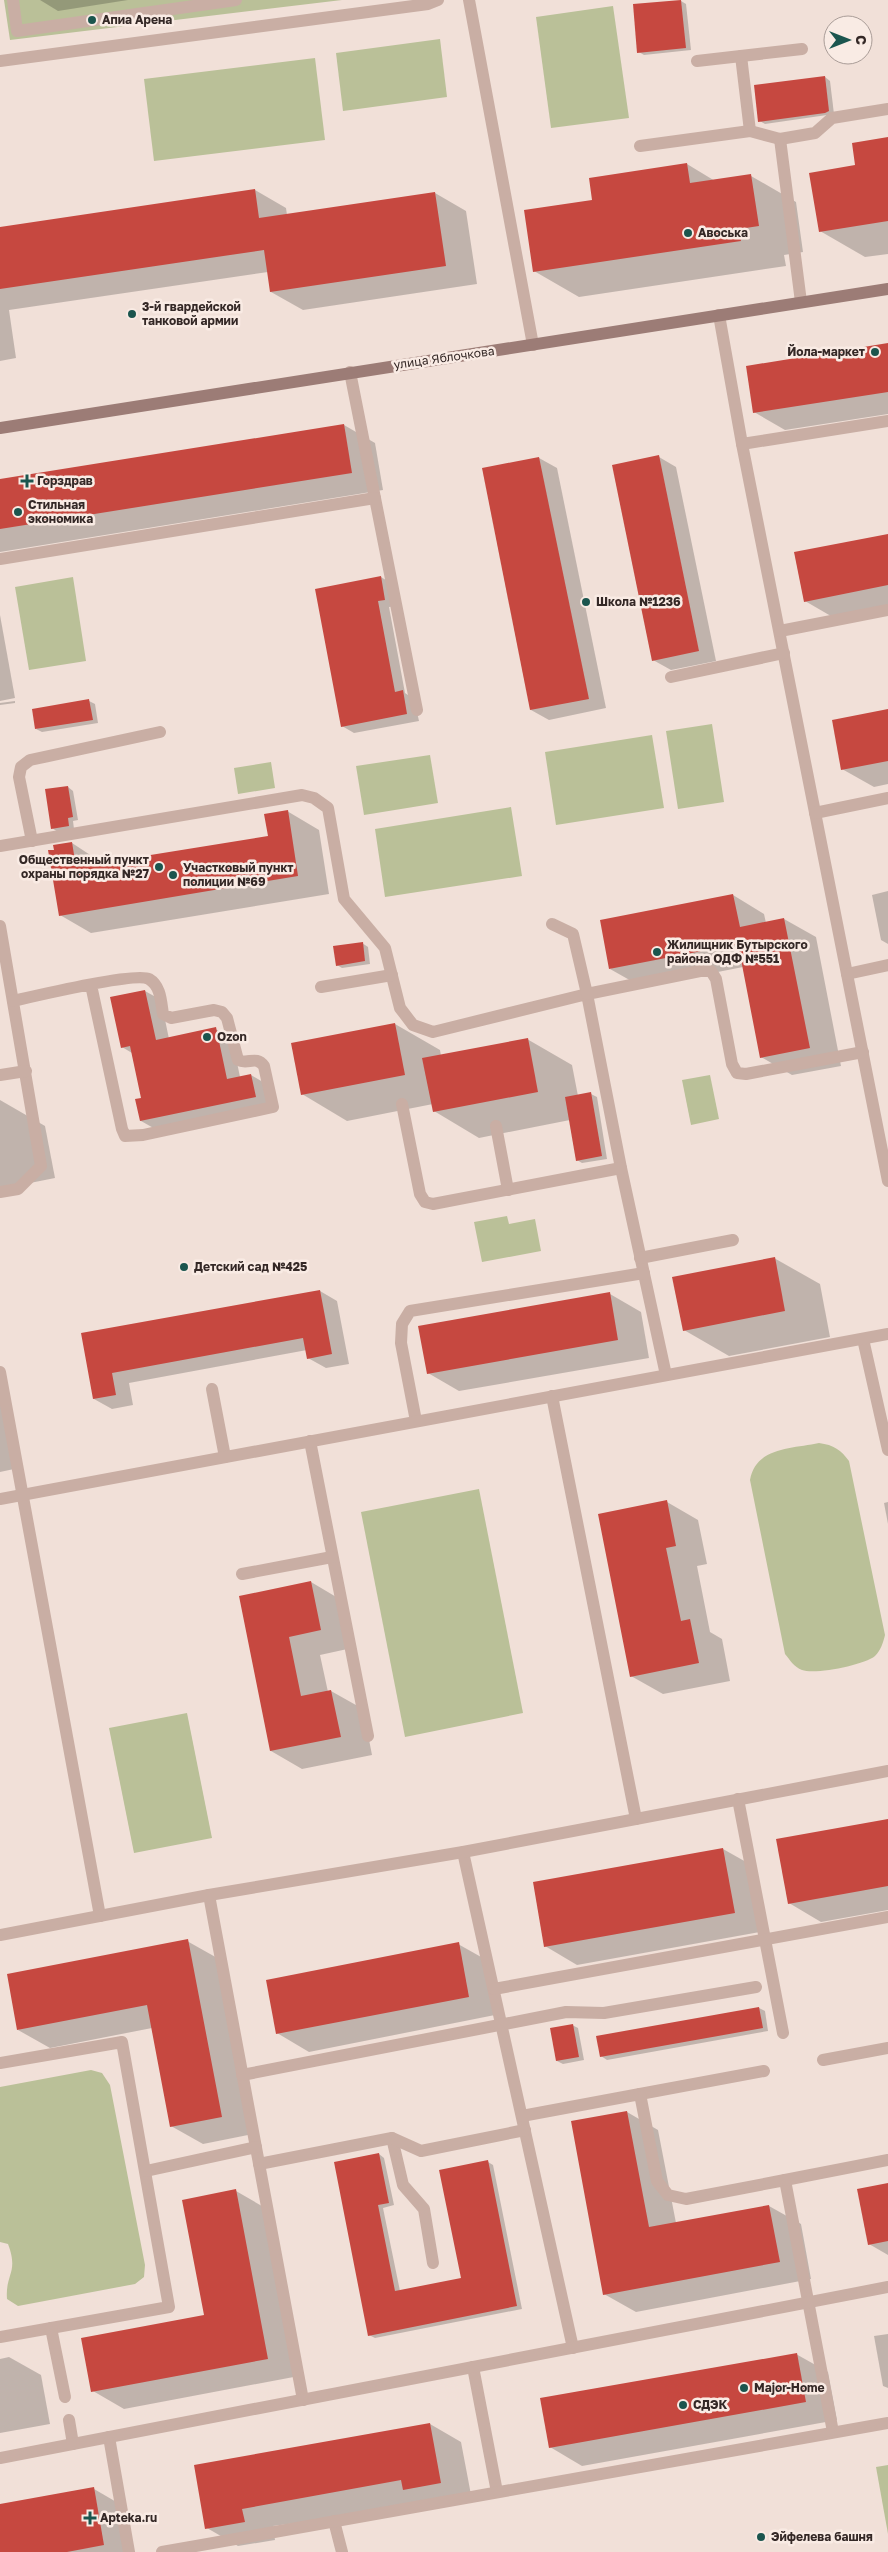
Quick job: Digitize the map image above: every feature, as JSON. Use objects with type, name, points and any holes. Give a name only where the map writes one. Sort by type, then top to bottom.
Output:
[{"type":"street","points":[[13,0],[17,31],[236,0]]},
{"type":"street","points":[[0,61],[428,4],[438,0]]},
{"type":"street","points":[[469,0],[533,345]]},
{"type":"street","points":[[696,61],[802,49]]},
{"type":"street","points":[[741,56],[750,131]]},
{"type":"street","points":[[640,146],[750,131],[780,139],[815,133],[832,118],[888,109]]},
{"type":"street","points":[[780,139],[801,302]]},
{"type":"street","name":"улица Яблочкова","points":[[0,428],[888,289]]},
{"type":"street","points":[[719,315],[742,444],[888,1181]]},
{"type":"street","points":[[350,372],[417,710]]},
{"type":"street","points":[[742,444],[888,421]]},
{"type":"street","points":[[0,559],[375,498]]},
{"type":"street","points":[[780,632],[888,610]]},
{"type":"street","points":[[671,677],[784,654]]},
{"type":"street","points":[[32,841],[19,777],[21,767],[30,760],[160,732]]},
{"type":"street","points":[[0,846],[302,795],[314,798],[328,808],[344,899],[385,948],[400,1008],[413,1025],[434,1032],[587,994],[700,971],[711,972],[716,979],[732,1064],[737,1073],[746,1074],[863,1052]]},
{"type":"street","points":[[815,813],[888,798]]},
{"type":"street","points":[[552,924],[573,934],[666,1375]]},
{"type":"street","points":[[0,926],[41,1166],[18,1189],[0,1192]]},
{"type":"street","points":[[847,974],[888,966]]},
{"type":"street","points":[[322,987],[392,975]]},
{"type":"street","points":[[13,1001],[138,976],[149,979],[157,987],[164,1014],[171,1018],[214,1010],[222,1012],[227,1018],[238,1060],[242,1062],[261,1061],[264,1066],[273,1107],[125,1136],[122,1130],[91,986]]},
{"type":"street","points":[[0,1075],[26,1071]]},
{"type":"street","points":[[402,1104],[420,1194],[425,1202],[434,1204],[621,1168]]},
{"type":"street","points":[[496,1126],[508,1190]]},
{"type":"street","points":[[640,1258],[733,1240]]},
{"type":"street","points":[[416,1421],[401,1343],[402,1324],[410,1311],[644,1273]]},
{"type":"street","points":[[0,1498],[888,1334]]},
{"type":"street","points":[[863,1338],[888,1450]]},
{"type":"street","points":[[0,1372],[100,1916]]},
{"type":"street","points":[[212,1389],[225,1457]]},
{"type":"street","points":[[552,1396],[636,1819]]},
{"type":"street","points":[[310,1441],[368,1736]]},
{"type":"street","points":[[242,1574],[332,1557]]},
{"type":"street","points":[[0,1935],[209,1896],[463,1852],[888,1771]]},
{"type":"street","points":[[738,1799],[783,2033]]},
{"type":"street","points":[[463,1852],[573,2348]]},
{"type":"street","points":[[209,1896],[303,2400]]},
{"type":"street","points":[[494,1990],[888,1917]]},
{"type":"street","points":[[242,2075],[566,2012],[604,2013],[756,1987]]},
{"type":"street","points":[[0,2063],[122,2042],[169,2306],[0,2337]]},
{"type":"street","points":[[823,2060],[888,2048]]},
{"type":"street","points":[[522,2116],[764,2071]]},
{"type":"street","points":[[640,2094],[657,2181],[668,2195],[686,2199],[888,2160]]},
{"type":"street","points":[[259,2164],[392,2138],[421,2151],[525,2130]]},
{"type":"street","points":[[392,2138],[402,2186],[424,2209],[433,2263]]},
{"type":"street","points":[[146,2171],[256,2147]]},
{"type":"street","points":[[785,2180],[833,2432]]},
{"type":"street","points":[[0,2458],[888,2287]]},
{"type":"street","points":[[51,2328],[64,2397]]},
{"type":"street","points":[[473,2367],[497,2492]]},
{"type":"street","points":[[69,2420],[73,2444]]},
{"type":"street","points":[[162,2552],[888,2422]]},
{"type":"street","points":[[108,2437],[129,2552]]},
{"type":"street","points":[[334,2521],[342,2552]]},
{"type":"green space","name":"Апиа Арена","points":[[4,0],[342,0],[10,40]]},
{"type":"green space","points":[[613,6],[629,118],[551,128],[536,17]]},
{"type":"green space","points":[[440,39],[447,97],[343,111],[336,53]]},
{"type":"green space","points":[[315,58],[325,140],[154,161],[144,79]]},
{"type":"green space","points":[[73,577],[86,661],[29,670],[15,587]]},
{"type":"green space","points":[[712,724],[724,802],[678,809],[666,731]]},
{"type":"green space","points":[[652,735],[664,808],[556,825],[545,752]]},
{"type":"green space","points":[[430,755],[438,803],[364,815],[356,766]]},
{"type":"green space","points":[[271,762],[275,788],[238,794],[234,768]]},
{"type":"green space","points":[[511,807],[522,876],[385,897],[375,829]]},
{"type":"green space","points":[[710,1075],[719,1119],[691,1125],[682,1080]]},
{"type":"green space","points":[[507,1216],[509,1224],[535,1219],[541,1251],[482,1262],[474,1222]]},
{"type":"green space","points":[[819,1443],[837,1449],[849,1461],[885,1635],[883,1644],[875,1656],[861,1663],[839,1668],[808,1671],[797,1667],[785,1654],[750,1480],[759,1461],[767,1455],[776,1451]]},
{"type":"green space","points":[[479,1489],[523,1713],[405,1737],[361,1512]]},
{"type":"green space","points":[[187,1713],[212,1838],[134,1853],[109,1728]]},
{"type":"green space","points":[[91,2070],[102,2073],[110,2085],[145,2265],[144,2277],[135,2284],[18,2306],[7,2299],[12,2261],[8,2244],[0,2242],[0,2087]]},
{"type":"green space","points":[[888,2465],[888,2534],[876,2467]]},
{"type":"building","points":[[681,0],[686,48],[637,53],[633,4]]},
{"type":"building","points":[[825,76],[829,111],[758,122],[754,85]]},
{"type":"building","points":[[888,137],[888,221],[819,232],[809,173],[855,165],[852,143]]},
{"type":"building","points":[[687,163],[690,183],[751,174],[759,226],[739,229],[741,241],[533,272],[524,210],[592,200],[589,178]]},
{"type":"building","points":[[255,189],[259,218],[435,192],[446,266],[270,292],[264,250],[0,289],[0,227]]},
{"type":"building","points":[[888,343],[888,392],[753,413],[746,366]]},
{"type":"building","points":[[344,424],[352,473],[0,529],[0,479]]},
{"type":"building","points":[[659,455],[699,651],[652,661],[612,465]]},
{"type":"building","points":[[539,457],[589,699],[530,710],[482,468]]},
{"type":"building","points":[[888,534],[888,585],[804,602],[794,552]]},
{"type":"building","points":[[381,576],[385,600],[378,601],[395,692],[403,690],[407,714],[341,727],[315,589]]},
{"type":"building","points":[[89,699],[93,720],[35,729],[32,709]]},
{"type":"building","points":[[888,709],[888,761],[841,770],[832,720]]},
{"type":"building","points":[[68,786],[73,817],[68,818],[69,826],[51,829],[45,789]]},
{"type":"building","points":[[288,810],[298,876],[59,916],[48,850],[54,850],[53,845],[72,842],[76,867],[268,836],[264,814]]},
{"type":"building","points":[[733,894],[740,927],[784,918],[810,1048],[760,1058],[738,944],[609,969],[600,920]]},
{"type":"building","points":[[363,942],[365,961],[336,966],[333,946]]},
{"type":"building","points":[[145,990],[156,1040],[216,1027],[227,1079],[251,1074],[256,1097],[140,1121],[135,1099],[141,1098],[130,1046],[121,1048],[110,997]]},
{"type":"building","points":[[395,1023],[405,1075],[301,1095],[291,1043]]},
{"type":"building","points":[[528,1038],[538,1092],[433,1112],[422,1058]]},
{"type":"building","points":[[591,1092],[602,1156],[576,1161],[565,1097]]},
{"type":"building","points":[[775,1257],[785,1311],[683,1331],[672,1277]]},
{"type":"building","points":[[320,1290],[332,1354],[307,1359],[303,1338],[112,1373],[116,1395],[93,1399],[81,1333]]},
{"type":"building","points":[[610,1292],[618,1340],[427,1374],[418,1326]]},
{"type":"building","points":[[667,1500],[676,1546],[666,1548],[681,1621],[690,1619],[699,1663],[630,1677],[598,1514]]},
{"type":"building","points":[[311,1581],[321,1630],[289,1637],[301,1696],[331,1690],[341,1737],[270,1751],[239,1596]]},
{"type":"building","points":[[888,1819],[888,1886],[788,1904],[776,1839]]},
{"type":"building","points":[[723,1848],[735,1913],[544,1947],[533,1882]]},
{"type":"building","points":[[188,1939],[222,2117],[170,2127],[147,2005],[17,2030],[7,1974]]},
{"type":"building","points":[[459,1942],[469,1997],[276,2034],[266,1980]]},
{"type":"building","points":[[759,2007],[763,2028],[600,2057],[596,2036]]},
{"type":"building","points":[[573,2024],[579,2057],[556,2061],[550,2028]]},
{"type":"building","points":[[627,2111],[649,2227],[769,2205],[780,2262],[603,2295],[571,2121]]},
{"type":"building","points":[[379,2153],[389,2203],[378,2205],[395,2291],[461,2278],[439,2170],[488,2160],[517,2306],[368,2336],[334,2162]]},
{"type":"building","points":[[888,2183],[888,2241],[868,2245],[857,2189]]},
{"type":"building","points":[[236,2189],[268,2359],[91,2392],[81,2338],[204,2315],[182,2200]]},
{"type":"building","points":[[797,2353],[806,2402],[549,2448],[540,2398]]},
{"type":"building","points":[[430,2423],[441,2483],[403,2490],[401,2480],[242,2509],[245,2522],[205,2529],[194,2465]]},
{"type":"building","points":[[94,2487],[104,2545],[67,2552],[0,2552],[0,2504]]},
{"type":"place","name":"Апиа Арена","points":[[92,20]]},
{"type":"place","name":"Авоська","points":[[688,233]]},
{"type":"place","name":"3-й гвардейской танковой армии","points":[[132,314]]},
{"type":"place","name":"Йола-маркет","points":[[875,352]]},
{"type":"place","name":"Горздрав","points":[[27,481]]},
{"type":"place","name":"Стильная экономика","points":[[18,512]]},
{"type":"place","name":"Школа №1236","points":[[586,602]]},
{"type":"place","name":"Общественный пункт охраны порядка №27","points":[[159,867]]},
{"type":"place","name":"Участковый пункт полиции №69","points":[[173,875]]},
{"type":"place","name":"Жилищник Бутырского района ОДФ №551","points":[[657,952]]},
{"type":"place","name":"Ozon","points":[[207,1037]]},
{"type":"place","name":"Детский сад №425","points":[[184,1267]]},
{"type":"place","name":"Major-Home","points":[[744,2388]]},
{"type":"place","name":"СДЭК","points":[[683,2405]]},
{"type":"place","name":"Apteka.ru","points":[[90,2518]]},
{"type":"place","name":"Эйфелева башня","points":[[761,2537]]}]
